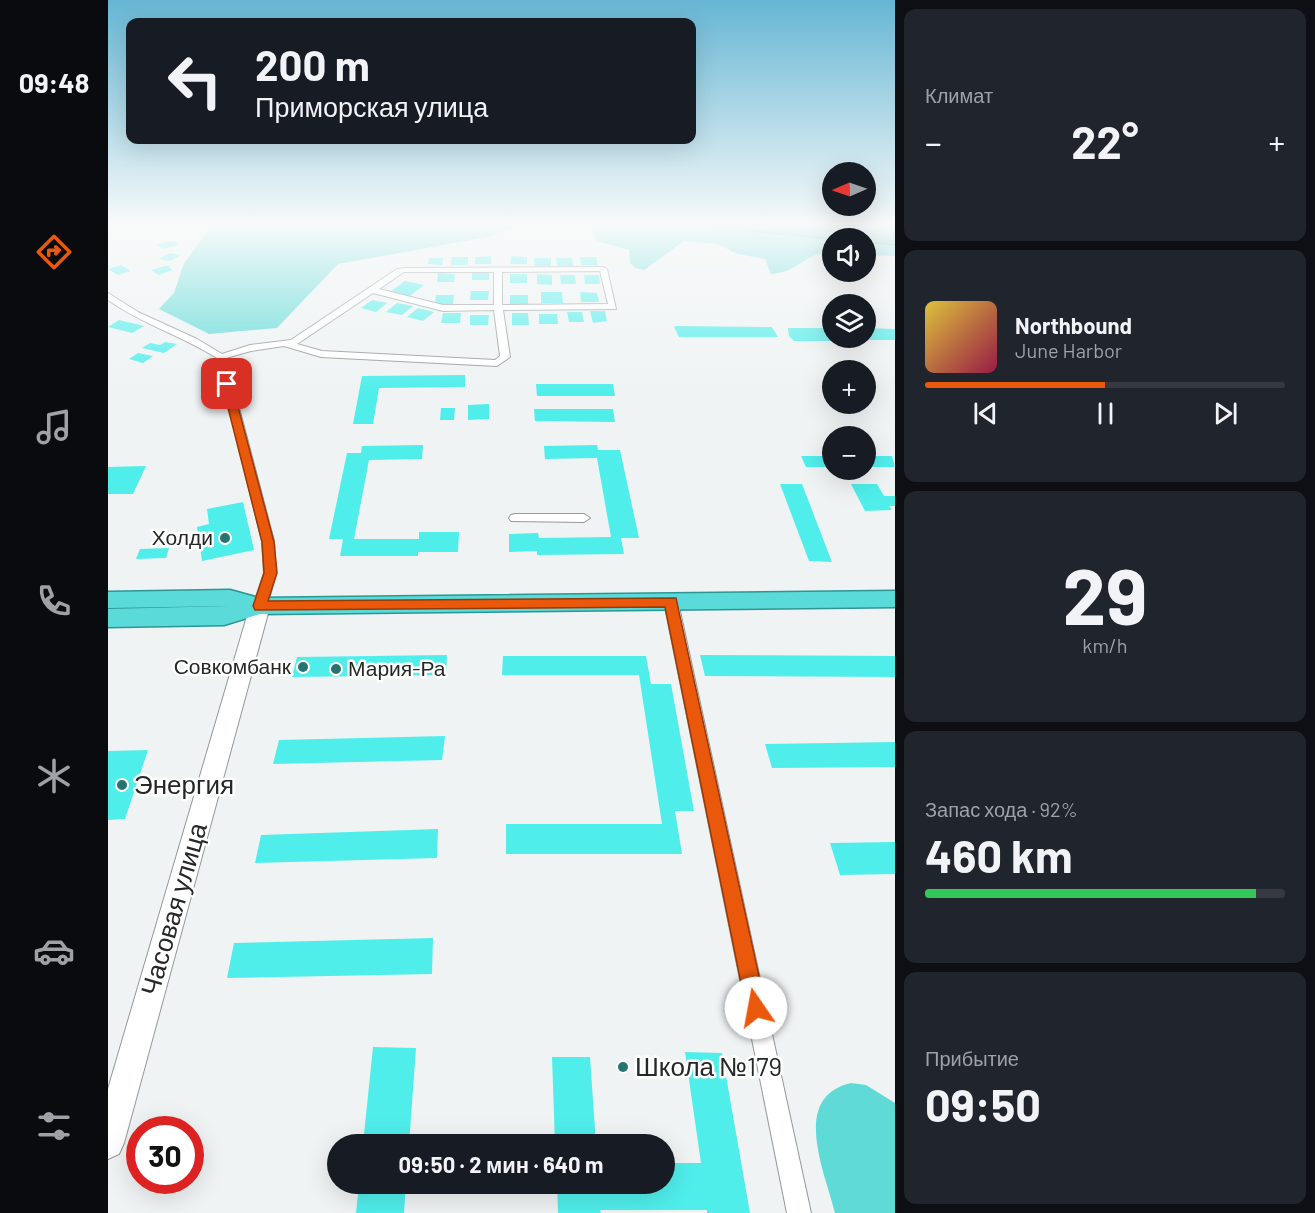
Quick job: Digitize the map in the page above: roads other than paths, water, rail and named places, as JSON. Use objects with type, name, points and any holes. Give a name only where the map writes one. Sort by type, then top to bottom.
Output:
[{"type":"highway","points":[[108,600],[230,598],[260,606]]},
{"type":"highway","points":[[108,618],[224,616],[260,606],[895,599]]},
{"type":"main road","name":"Часовая улица","points":[[108,1143],[260,606]]},
{"type":"street","points":[[286,344],[389,280]]},
{"type":"street","points":[[221,357],[249,348],[286,344],[321,354],[496,363],[505,357],[498,309],[498,280]]},
{"type":"street","points":[[372,290],[443,308],[613,307],[606,280]]},
{"type":"street","points":[[108,296],[129,309],[205,346],[221,357],[268,542],[270,573],[260,606]]},
{"type":"street","points":[[108,311],[129,309]]},
{"type":"street","points":[[515,518],[584,518]]},
{"type":"street","points":[[671,602],[799,1213]]},
{"type":"place","name":"Холди","points":[[225,538]]},
{"type":"place","name":"Совкомбанк","points":[[303,667]]},
{"type":"place","name":"Мария-Ра","points":[[336,669]]},
{"type":"place","name":"Энергия","points":[[122,785]]},
{"type":"place","name":"Школа №179","points":[[623,1067]]}]
